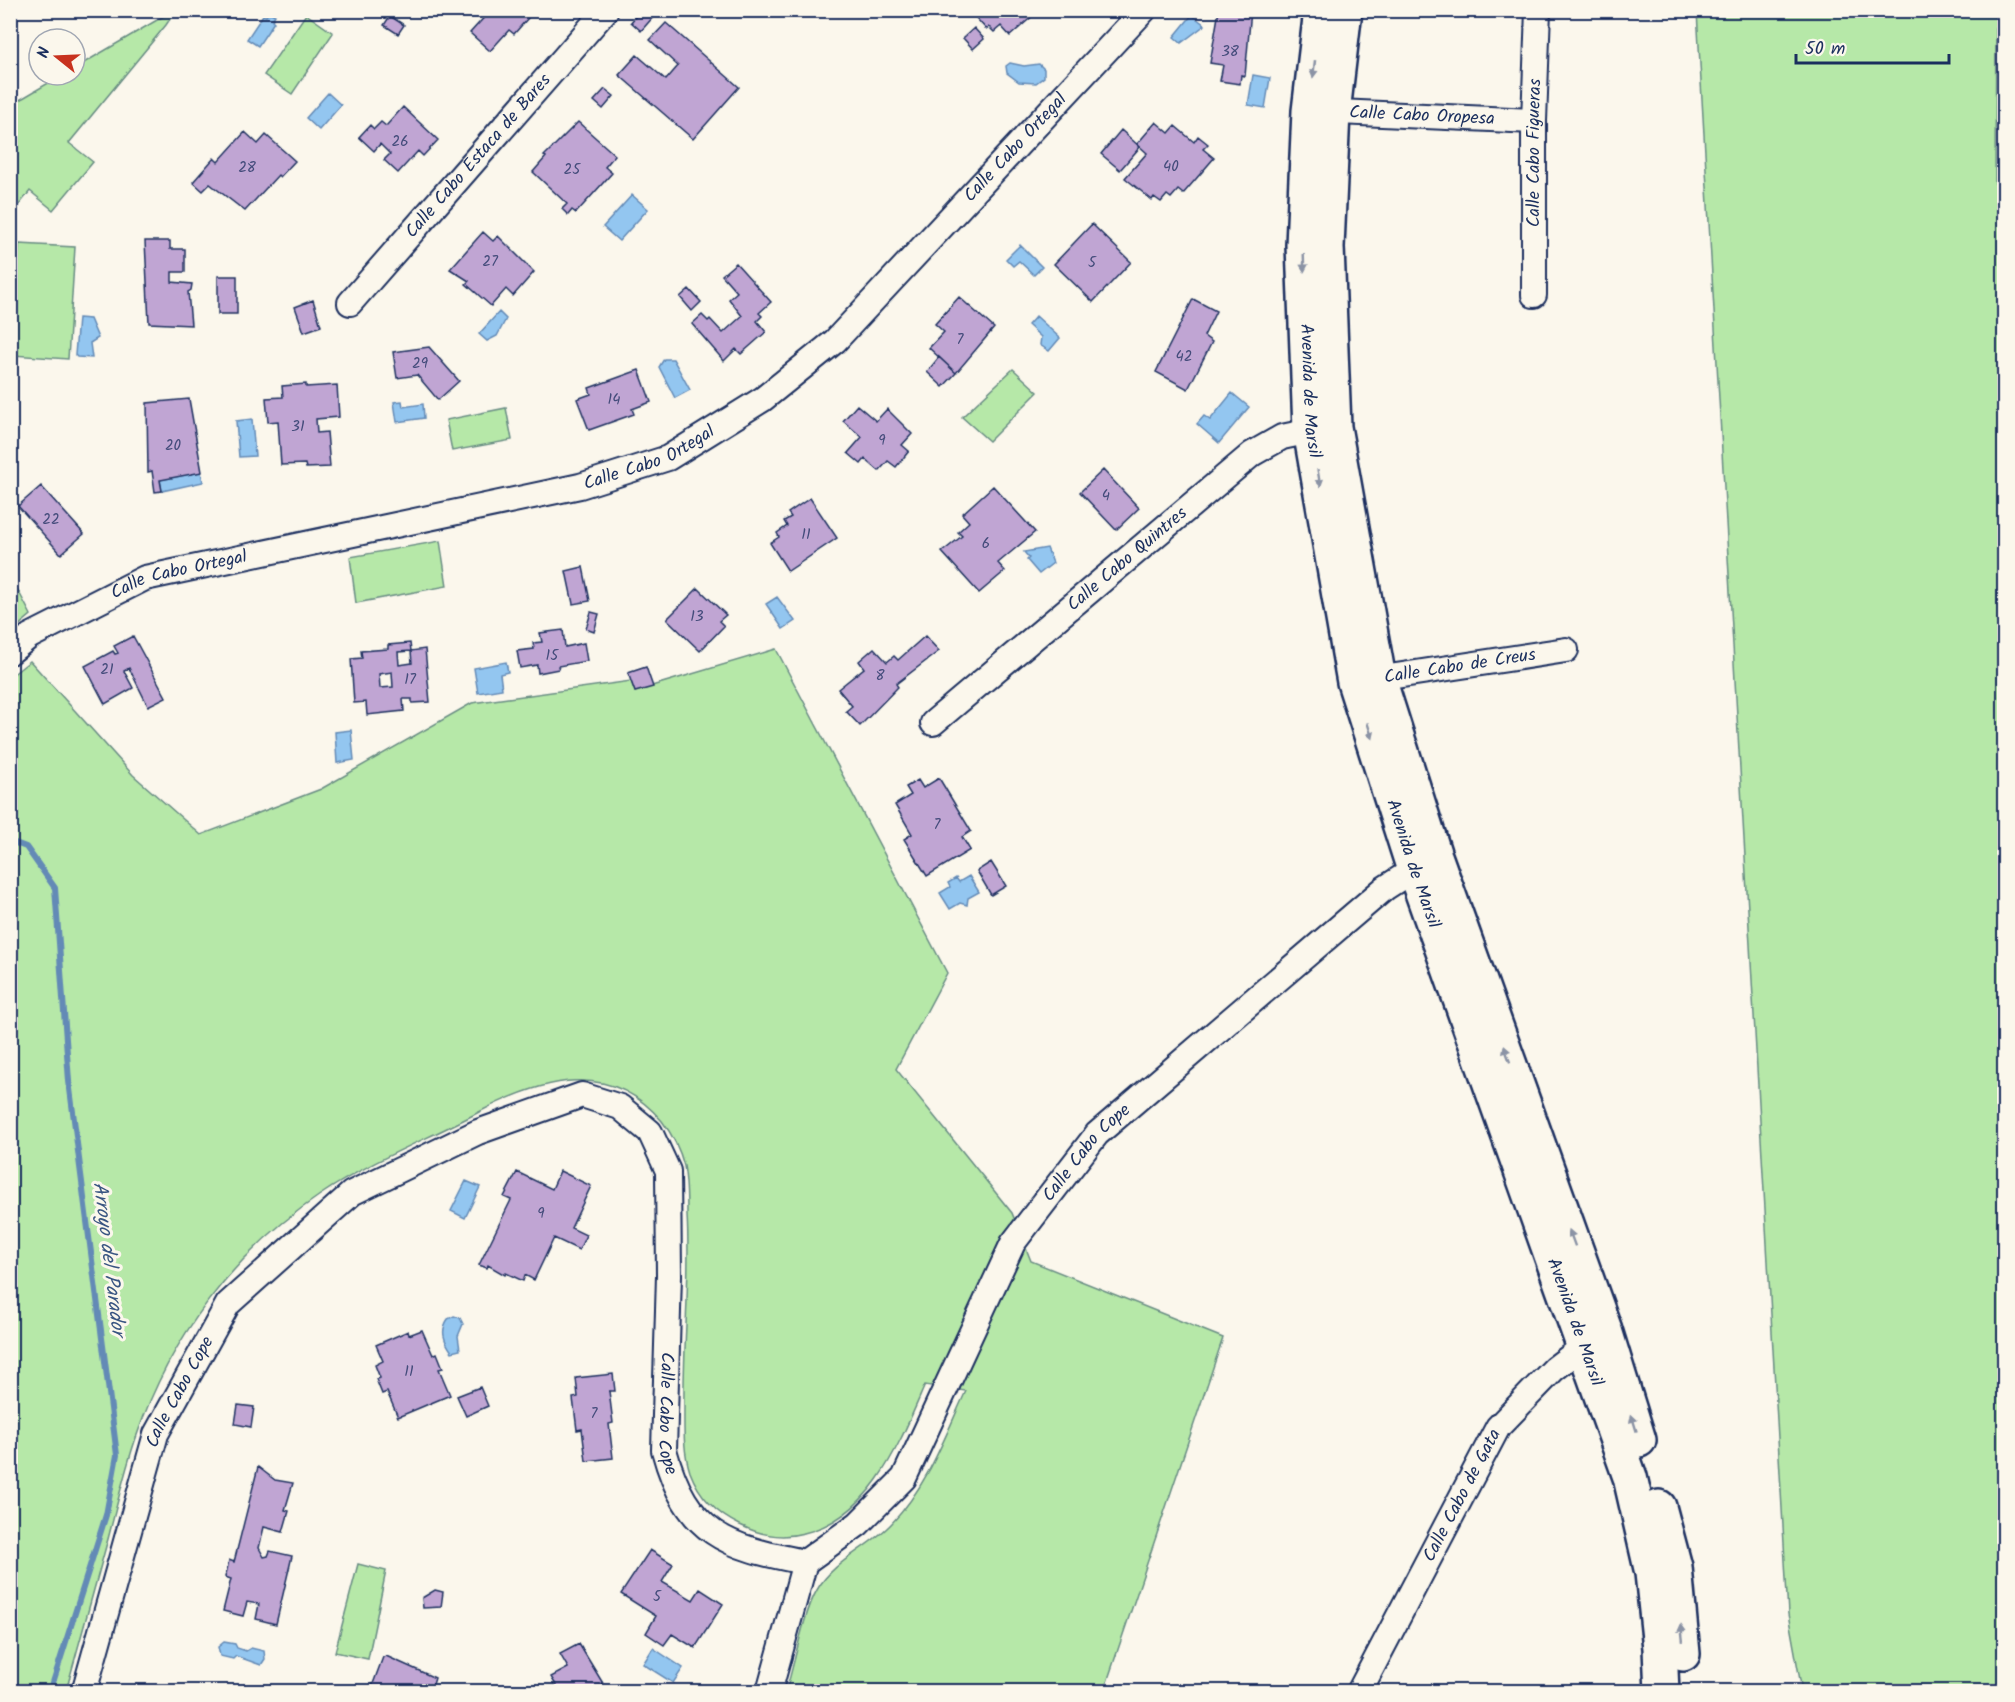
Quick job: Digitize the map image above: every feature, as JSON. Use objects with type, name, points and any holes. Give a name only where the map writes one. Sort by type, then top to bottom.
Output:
[{"type":"street","name":"Calle Cabo Estaca de Bares","points":[[350,303],[606,10]]},
{"type":"street","name":"Calle Cabo Ortegal","points":[[10,652],[30,636],[145,578],[580,486],[668,458],[763,399],[835,341],[1144,10]]},
{"type":"street","name":"Avenida de Marsil","points":[[1321,10],[1321,111],[1327,246],[1322,428],[1366,680],[1425,863],[1675,1567],[1684,1692]]},
{"type":"street","name":"Avenida de Marsil","points":[[1321,111],[1345,10]]},
{"type":"street","name":"Calle Cabo Figueras","points":[[1534,295],[1534,121],[1538,10]]},
{"type":"street","name":"Calle Cabo Oropesa","points":[[1321,111],[1534,121]]},
{"type":"street","name":"Calle Cabo Quintres","points":[[933,723],[1252,454],[1282,438],[1322,428]]},
{"type":"street","name":"Calle Cabo de Creus","points":[[1366,680],[1566,650]]},
{"type":"street","name":"Calle Cabo Cope","points":[[84,1692],[156,1434],[228,1304],[352,1193],[478,1132],[582,1095],[620,1107],[650,1132],[668,1171],[669,1275],[664,1450],[683,1502],[711,1532],[756,1553],[805,1562],[858,1524],[904,1478],[1013,1243],[1096,1134],[1384,888],[1425,863]]},
{"type":"street","name":"Avenida de Marsil","points":[[1595,1337],[1652,1572],[1662,1692]]},
{"type":"street","name":"Calle Cabo de Gata","points":[[1359,1692],[1498,1427],[1554,1369],[1595,1337]]},
{"type":"street","points":[[769,1692],[805,1562]]},
{"type":"green space","points":[[1697,11],[1996,11],[1995,183],[2004,184],[2004,1691],[1802,1691],[1788,1614]]},
{"type":"green space","points":[[169,13],[172,16],[69,143],[93,162],[53,210],[30,191],[11,215],[11,105],[42,87],[87,87],[87,61]]},
{"type":"green space","points":[[306,14],[333,33],[292,94],[264,75]]},
{"type":"green space","points":[[19,244],[75,247],[68,359],[13,355],[15,360],[11,359],[11,319],[12,347]]},
{"type":"green space","points":[[1013,369],[1038,392],[989,441],[962,417]]},
{"type":"green space","points":[[506,408],[512,440],[452,451],[446,420]]},
{"type":"green space","points":[[440,541],[447,586],[356,603],[350,557]]},
{"type":"green space","points":[[11,577],[31,615],[10,632]]},
{"type":"green space","points":[[776,649],[947,973],[896,1069],[1012,1213],[1031,1261],[1223,1338],[1104,1691],[786,1691],[804,1625],[817,1590],[833,1570],[883,1532],[904,1509],[934,1460],[966,1391],[925,1385],[894,1453],[881,1474],[866,1494],[848,1511],[828,1524],[796,1535],[771,1535],[740,1525],[716,1510],[694,1481],[685,1448],[684,1382],[688,1239],[686,1184],[682,1160],[666,1126],[642,1101],[620,1089],[598,1082],[575,1081],[528,1090],[504,1100],[359,1171],[320,1195],[289,1218],[233,1271],[187,1332],[167,1365],[151,1399],[129,1461],[66,1691],[11,1692],[11,676],[30,661],[133,775],[201,835],[321,789],[472,703],[631,681],[635,691]]},
{"type":"green space","points":[[358,1564],[386,1571],[368,1659],[335,1652]]},
{"type":"water","points":[[269,12],[275,15],[272,20],[274,22],[258,46],[247,39],[263,15],[266,16]]},
{"type":"water","points":[[1192,15],[1205,25],[1181,43],[1174,37]]},
{"type":"water","points":[[1010,63],[1024,66],[1039,64],[1044,69],[1044,77],[1036,83],[1019,82],[1007,73],[1006,66]]},
{"type":"water","points":[[1253,75],[1270,78],[1265,108],[1248,105]]},
{"type":"water","points":[[328,93],[341,105],[319,130],[306,118]]},
{"type":"water","points":[[632,195],[648,209],[619,241],[603,227]]},
{"type":"water","points":[[1020,245],[1042,267],[1034,275],[1019,261],[1013,266],[1006,259]]},
{"type":"water","points":[[499,312],[506,319],[497,336],[487,341],[479,334]]},
{"type":"water","points":[[1036,316],[1060,338],[1049,351],[1040,345],[1041,337],[1028,325]]},
{"type":"water","points":[[78,318],[90,319],[98,338],[90,343],[92,358],[75,355]]},
{"type":"water","points":[[664,359],[673,359],[690,390],[675,398],[659,367]]},
{"type":"water","points":[[1232,393],[1249,407],[1219,443],[1197,424],[1204,416],[1210,420]]},
{"type":"water","points":[[402,401],[403,407],[423,404],[424,418],[397,422],[394,402]]},
{"type":"water","points":[[252,419],[255,456],[239,457],[236,421]]},
{"type":"water","points":[[201,472],[203,482],[162,491],[160,480]]},
{"type":"water","points":[[1047,548],[1053,563],[1039,574],[1027,560],[1029,558],[1024,552]]},
{"type":"water","points":[[777,597],[795,621],[783,629],[766,604]]},
{"type":"water","points":[[506,662],[508,672],[500,674],[502,689],[478,693],[474,668]]},
{"type":"water","points":[[351,730],[354,760],[337,763],[335,732]]},
{"type":"water","points":[[969,876],[979,892],[968,898],[967,905],[960,903],[950,909],[940,893],[950,887],[948,883],[956,878],[959,882]]},
{"type":"water","points":[[466,1181],[480,1187],[465,1218],[451,1211]]},
{"type":"water","points":[[454,1316],[460,1318],[463,1324],[458,1336],[460,1350],[452,1352],[445,1340],[444,1332],[448,1319]]},
{"type":"water","points":[[224,1642],[235,1644],[237,1648],[246,1651],[251,1648],[264,1651],[265,1659],[261,1665],[236,1656],[233,1659],[220,1656],[218,1647]]},
{"type":"water","points":[[653,1648],[683,1668],[673,1683],[643,1664]]},
{"type":"building","points":[[487,10],[535,10],[514,34],[509,30],[490,51],[470,33],[489,12]]},
{"type":"building","points":[[641,10],[647,10],[654,16],[641,31],[631,22]]},
{"type":"building","points":[[969,10],[1032,10],[1035,14],[1010,36],[1001,26],[994,32],[989,27],[986,29]]},
{"type":"building","points":[[1219,10],[1251,10],[1245,76],[1241,75],[1240,84],[1220,81],[1223,65],[1210,63]]},
{"type":"building","points":[[390,16],[404,25],[398,34],[384,25]]},
{"type":"building","points":[[666,23],[739,87],[693,139],[619,75],[637,55],[666,80],[678,66],[650,40]]},
{"type":"building","points":[[974,28],[984,39],[973,49],[963,38]]},
{"type":"building","points":[[605,89],[614,96],[603,109],[594,101]]},
{"type":"building","points":[[403,107],[438,140],[423,156],[418,151],[398,173],[384,160],[390,154],[380,144],[374,151],[359,137],[370,125],[374,129],[381,122],[386,126]]},
{"type":"building","points":[[578,122],[615,155],[605,167],[612,173],[576,213],[572,210],[568,215],[562,209],[567,204],[533,172],[546,157],[544,156]]},
{"type":"building","points":[[1156,122],[1169,133],[1175,126],[1194,142],[1198,136],[1208,144],[1203,149],[1214,158],[1183,194],[1178,190],[1171,198],[1167,195],[1161,202],[1154,197],[1152,200],[1125,178],[1147,153],[1137,144]]},
{"type":"building","points":[[1121,130],[1140,147],[1120,170],[1101,154]]},
{"type":"building","points":[[245,132],[258,144],[266,135],[295,161],[280,177],[278,175],[245,211],[210,184],[203,191],[193,182],[214,158],[218,162]]},
{"type":"building","points":[[1092,224],[1131,262],[1093,302],[1054,264]]},
{"type":"building","points":[[483,232],[493,241],[498,236],[534,272],[513,296],[506,289],[491,306],[466,284],[469,281],[450,269]]},
{"type":"building","points":[[145,241],[170,241],[170,249],[185,249],[185,272],[172,272],[172,282],[192,284],[188,292],[191,325],[149,323]]},
{"type":"building","points":[[736,263],[771,302],[759,313],[762,316],[757,321],[766,332],[741,354],[736,349],[724,361],[692,324],[702,315],[708,321],[710,319],[723,333],[742,316],[729,299],[737,292],[722,275]]},
{"type":"building","points":[[218,276],[237,276],[237,314],[218,314]]},
{"type":"building","points":[[689,289],[701,302],[692,311],[680,297]]},
{"type":"building","points":[[959,297],[994,328],[956,373],[929,348],[944,332],[935,324]]},
{"type":"building","points":[[1193,299],[1216,311],[1204,336],[1212,342],[1188,389],[1156,372]]},
{"type":"building","points":[[313,300],[321,326],[304,332],[295,307]]},
{"type":"building","points":[[429,347],[459,381],[438,400],[417,375],[397,378],[393,352]]},
{"type":"building","points":[[939,357],[956,373],[943,387],[927,372]]},
{"type":"building","points":[[639,370],[651,402],[632,409],[634,414],[589,430],[577,399],[591,394],[589,388]]},
{"type":"building","points":[[306,384],[306,387],[337,385],[339,417],[316,419],[317,433],[327,432],[330,467],[306,468],[305,464],[281,465],[278,421],[268,422],[266,398],[283,397],[282,386]]},
{"type":"building","points":[[189,399],[202,472],[160,480],[162,491],[155,492],[152,471],[148,472],[147,403]]},
{"type":"building","points":[[857,405],[876,421],[887,409],[912,434],[902,445],[909,451],[896,467],[888,461],[879,471],[865,459],[861,464],[848,453],[862,437],[843,421]]},
{"type":"building","points":[[1103,470],[1139,508],[1116,530],[1080,492]]},
{"type":"building","points":[[41,486],[84,534],[61,554],[18,506]]},
{"type":"building","points":[[993,486],[1035,532],[998,563],[1005,571],[979,593],[942,552],[962,536],[958,532],[969,522],[962,514]]},
{"type":"building","points":[[810,498],[837,538],[788,571],[770,543],[779,537],[777,533],[787,526],[784,521],[791,517],[788,513]]},
{"type":"building","points":[[583,567],[590,601],[573,604],[566,571]]},
{"type":"building","points":[[698,588],[726,615],[719,621],[724,626],[700,651],[667,619]]},
{"type":"building","points":[[591,612],[599,614],[594,632],[586,629]]},
{"type":"building","points":[[563,630],[565,647],[584,643],[587,661],[558,666],[559,669],[538,673],[537,665],[520,668],[517,651],[534,649],[533,643],[542,642],[540,633]]},
{"type":"building","points":[[133,636],[166,697],[148,706],[129,668],[124,671],[133,688],[105,704],[85,666],[113,651],[115,654],[118,653],[114,646]]},
{"type":"building","points":[[925,636],[939,651],[896,684],[898,687],[860,726],[846,711],[852,706],[838,689],[864,668],[859,661],[874,648],[887,662],[894,656],[898,660]]},
{"type":"building","points":[[410,643],[411,651],[425,649],[430,702],[412,703],[412,699],[403,699],[404,711],[367,715],[366,702],[354,703],[351,659],[362,658],[361,651],[388,649],[388,645]],"holes":[[[411,651],[412,663],[399,665],[398,652]],[[392,672],[393,687],[380,688],[379,674]]]},
{"type":"building","points":[[646,667],[653,687],[635,692],[628,673]]},
{"type":"building","points":[[939,778],[971,831],[962,837],[970,850],[927,876],[904,839],[912,834],[895,805],[911,795],[906,787],[918,780],[923,788]]},
{"type":"building","points":[[991,862],[1006,886],[991,895],[977,871]]},
{"type":"building","points":[[560,1171],[591,1186],[571,1228],[586,1235],[579,1250],[554,1238],[534,1280],[525,1275],[523,1281],[506,1273],[505,1275],[488,1265],[487,1268],[479,1265],[511,1200],[504,1197],[517,1172],[552,1189]]},
{"type":"building","points":[[422,1330],[433,1355],[437,1353],[443,1368],[439,1369],[450,1395],[398,1417],[387,1392],[382,1394],[376,1379],[380,1378],[375,1365],[383,1361],[376,1345],[408,1331],[409,1335]]},
{"type":"building","points":[[613,1374],[615,1391],[609,1391],[613,1423],[609,1424],[613,1458],[586,1461],[582,1429],[577,1430],[573,1398],[578,1397],[576,1378]]},
{"type":"building","points":[[480,1387],[488,1406],[466,1416],[457,1396]]},
{"type":"building","points":[[238,1405],[254,1407],[251,1427],[235,1424]]},
{"type":"building","points":[[258,1467],[275,1480],[293,1483],[285,1510],[289,1511],[283,1532],[264,1527],[259,1548],[264,1557],[268,1556],[270,1551],[292,1556],[276,1624],[256,1619],[259,1604],[247,1602],[243,1616],[223,1611],[231,1579],[225,1577],[229,1560],[234,1562]]},
{"type":"building","points":[[650,1550],[673,1564],[662,1582],[693,1600],[700,1589],[723,1604],[695,1648],[672,1634],[664,1645],[646,1633],[656,1616],[621,1594]]},
{"type":"building","points":[[435,1590],[443,1592],[441,1607],[423,1608],[422,1598]]},
{"type":"building","points":[[579,1644],[604,1685],[600,1687],[603,1692],[546,1692],[556,1685],[551,1677],[568,1668],[560,1654]]},
{"type":"building","points":[[386,1656],[435,1678],[431,1691],[370,1692],[383,1657]]},
{"type":"waterway","name":"Arroyo del Parador","points":[[10,841],[26,847],[55,888],[69,1081],[117,1455],[106,1515],[50,1692]]}]
